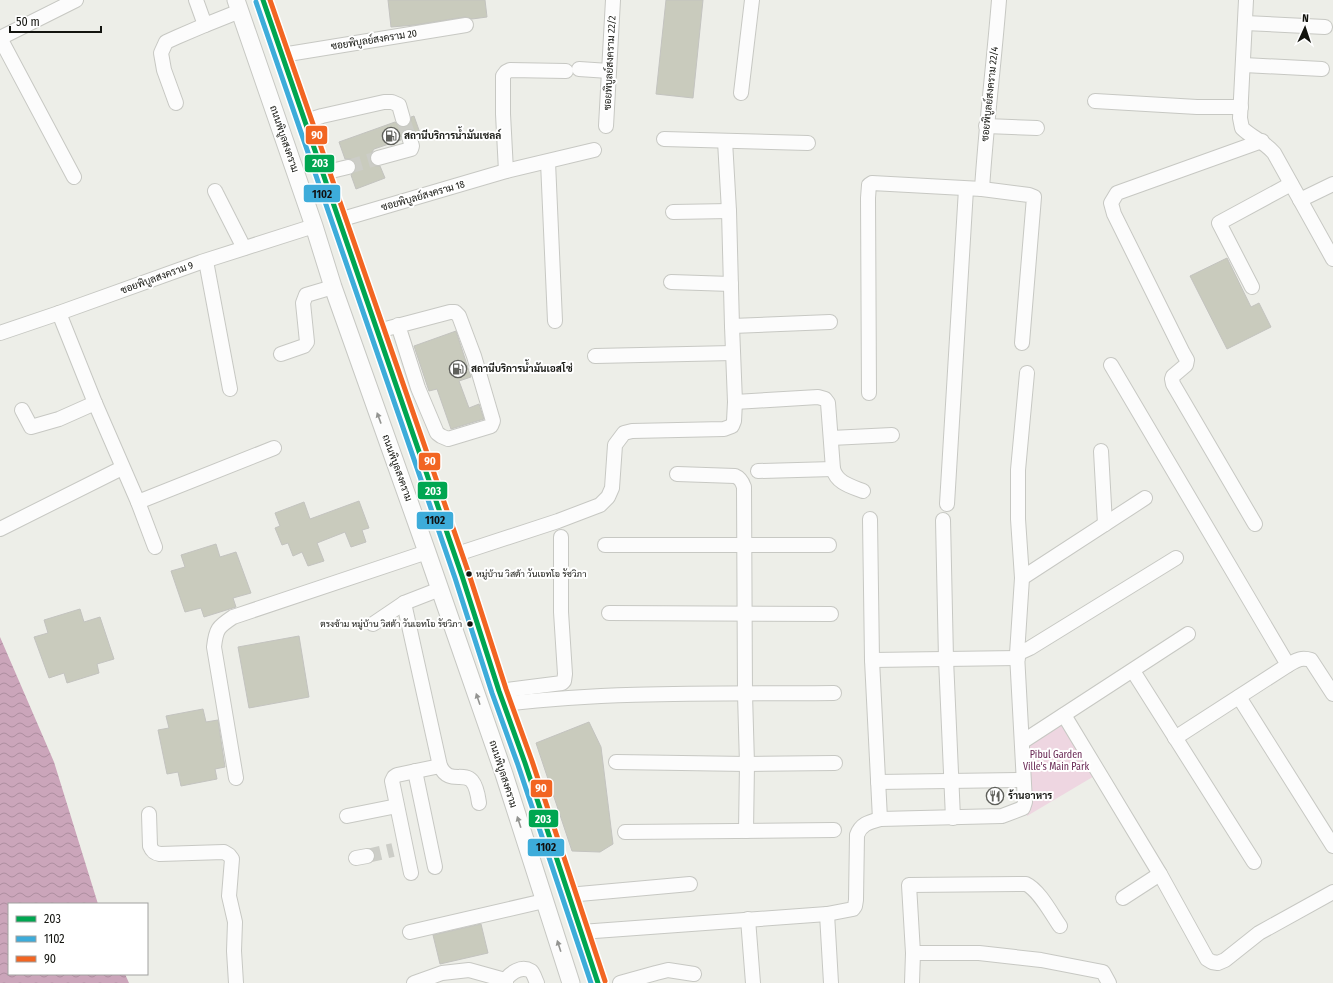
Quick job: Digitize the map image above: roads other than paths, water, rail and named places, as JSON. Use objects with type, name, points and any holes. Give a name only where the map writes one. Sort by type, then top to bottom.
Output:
[{"type":"main road","points":[[263,0],[408,418],[598,983]]},
{"type":"main road","name":"ถนนพิบูลสงคราม","points":[[238,6],[314,226],[333,287],[504,774],[571,983]]},
{"type":"main road","points":[[314,226],[339,220]]},
{"type":"street","points":[[196,0],[205,25]]},
{"type":"street","name":"ซอยพิบูลย์สงคราม 22/2","points":[[606,126],[613,0]]},
{"type":"street","points":[[741,93],[752,0]]},
{"type":"street","name":"ซอยพิบูลย์สงคราม 22/4","points":[[982,189],[986,126],[994,61],[999,0]]},
{"type":"street","points":[[1246,0],[1242,107],[1240,118],[1242,128],[1248,134],[1262,141],[1274,153],[1333,259]]},
{"type":"street","points":[[72,1],[0,38],[74,177]]},
{"type":"street","points":[[176,104],[164,70],[161,53],[166,42],[205,25],[238,6]]},
{"type":"street","points":[[1246,23],[1325,27]]},
{"type":"street","name":"ซอยพิบูลย์สงคราม 20","points":[[282,55],[466,25]]},
{"type":"street","points":[[1244,65],[1322,69]]},
{"type":"street","points":[[506,171],[503,76],[506,72],[510,70],[609,71]]},
{"type":"street","points":[[1095,101],[1197,107],[1242,107]]},
{"type":"street","points":[[306,121],[384,102],[392,102],[399,105],[403,119]]},
{"type":"street","points":[[986,126],[1037,128]]},
{"type":"street","points":[[378,158],[411,149],[412,146],[409,137]]},
{"type":"street","points":[[664,139],[808,143]]},
{"type":"street","points":[[454,555],[558,521],[600,505],[608,497],[612,488],[615,445],[624,433],[632,431],[724,429],[732,426],[734,421],[735,402],[730,284],[729,211],[725,141]]},
{"type":"street","points":[[1255,524],[1173,384],[1173,376],[1186,365],[1187,360],[1114,214],[1112,203],[1117,193],[1262,141]]},
{"type":"street","name":"ซอยพิบูลย์สงคราม 18","points":[[339,220],[506,171],[594,150]]},
{"type":"street","points":[[548,162],[555,321]]},
{"type":"street","points":[[323,173],[348,167]]},
{"type":"street","points":[[869,393],[869,185],[878,183],[982,189],[1029,195],[1034,197],[1022,343]]},
{"type":"street","points":[[1252,287],[1219,223],[1291,184]]},
{"type":"street","points":[[1300,200],[1333,184]]},
{"type":"street","points":[[947,504],[966,189]]},
{"type":"street","points":[[215,190],[244,248]]},
{"type":"street","points":[[673,212],[729,211]]},
{"type":"street","name":"ซอยพิบูลสงคราม 9","points":[[0,333],[244,248],[314,226]]},
{"type":"street","points":[[206,261],[230,389]]},
{"type":"street","points":[[671,282],[730,284]]},
{"type":"street","points":[[281,354],[304,346],[307,342],[303,303],[306,295],[333,287]]},
{"type":"street","points":[[378,331],[398,325],[450,312],[455,312],[459,316],[474,356],[493,421],[491,426],[448,439],[437,433],[418,388],[398,325]]},
{"type":"street","points":[[59,313],[122,468],[138,502],[155,547]]},
{"type":"street","points":[[732,326],[830,322]]},
{"type":"street","points":[[595,356],[733,353]]},
{"type":"street","points":[[1111,365],[1288,665]]},
{"type":"street","points":[[581,932],[827,914],[853,909],[855,906],[857,835],[865,823],[880,819],[1002,816],[1023,808],[1024,780],[1018,656],[1022,578],[1018,519],[1018,470],[1027,373]]},
{"type":"street","points":[[735,402],[818,397],[825,399],[828,403],[834,475],[837,479],[846,484],[863,491]]},
{"type":"street","points":[[22,410],[31,427],[59,419],[95,403]]},
{"type":"street","points":[[408,418],[428,410]]},
{"type":"street","points":[[831,438],[892,435]]},
{"type":"street","points":[[138,502],[274,448]]},
{"type":"street","points":[[1101,451],[1105,524]]},
{"type":"street","points":[[0,529],[122,468]]},
{"type":"street","points":[[758,471],[833,469]]},
{"type":"street","points":[[677,474],[735,476],[740,478],[744,486],[745,694],[747,764],[746,831]]},
{"type":"street","points":[[1022,578],[1145,498]]},
{"type":"street","points":[[870,520],[872,660],[880,819]]},
{"type":"street","points":[[943,520],[946,659],[954,818]]},
{"type":"street","points":[[502,698],[562,683],[564,681],[565,674],[561,612],[561,537]]},
{"type":"street","points":[[604,545],[829,545]]},
{"type":"street","points":[[236,778],[214,647],[216,633],[222,625],[233,617],[427,552]]},
{"type":"street","points":[[872,660],[1018,656],[1176,558]]},
{"type":"street","points":[[373,624],[404,602],[440,589]]},
{"type":"street","points":[[404,602],[440,766],[443,773],[447,776],[468,778],[472,781],[479,803]]},
{"type":"street","points":[[609,613],[745,612],[830,614]]},
{"type":"street","points":[[1022,742],[1188,634]]},
{"type":"street","points":[[1175,738],[1288,665],[1304,658],[1311,660],[1333,694]]},
{"type":"street","points":[[1133,671],[1254,862]]},
{"type":"street","points":[[502,698],[545,700],[601,696],[834,693]]},
{"type":"street","points":[[1239,697],[1333,844]]},
{"type":"street","points":[[1064,715],[1160,874],[1207,959],[1218,963],[1225,960],[1260,933],[1333,892]]},
{"type":"street","points":[[616,762],[834,764]]},
{"type":"street","points":[[411,873],[399,849],[397,806],[392,781],[397,775],[440,766]]},
{"type":"street","points":[[415,771],[435,867]]},
{"type":"street","points":[[878,782],[1024,780]]},
{"type":"street","points":[[347,816],[397,806]]},
{"type":"street","points":[[149,814],[150,846],[152,851],[155,853],[224,852],[229,854],[232,859],[230,896],[235,922],[234,951],[236,983]]},
{"type":"street","points":[[625,832],[834,830]]},
{"type":"street","points":[[1124,898],[1160,874]]},
{"type":"street","points":[[568,895],[690,884]]},
{"type":"street","points":[[912,983],[913,953],[909,885],[1026,884],[1031,886],[1036,891],[1060,926]]},
{"type":"street","points":[[410,932],[544,901]]},
{"type":"street","points":[[827,914],[831,983]]},
{"type":"street","points":[[748,919],[753,983]]},
{"type":"street","points":[[913,953],[979,953],[1041,960],[1103,972],[1109,983]]},
{"type":"street","points":[[414,983],[442,973],[469,970],[505,981],[515,971],[523,969],[530,971],[534,975],[537,983]]},
{"type":"street","points":[[620,983],[668,970],[694,974]]},
{"type":"water","points":[[0,637],[54,762],[98,903],[8,903],[8,975],[125,975],[129,983],[0,983]]},
{"type":"tunnel","points":[[403,119],[409,137]]},
{"type":"tunnel","points":[[348,167],[378,158]]},
{"type":"tunnel","points":[[367,856],[393,850]]},
{"type":"place","name":"สถานีบริการน้ำมันเชลล์","points":[[391,136]]},
{"type":"place","name":"สถานีบริการน้ำมันเอสโซ่","points":[[458,369]]},
{"type":"place","name":"หมู่บ้าน วิสต้า วันเอทโอ รัชวิภา","points":[[469,574]]},
{"type":"place","name":"ตรงข้าม หมู่บ้าน วิสต้า วันเอทโอ รัชวิภา","points":[[470,624]]},
{"type":"place","name":"ร้านอาหาร","points":[[995,796]]},
{"type":"park label","name":"Pibul Garden Ville's Main Park","points":[[1056,760]]}]
